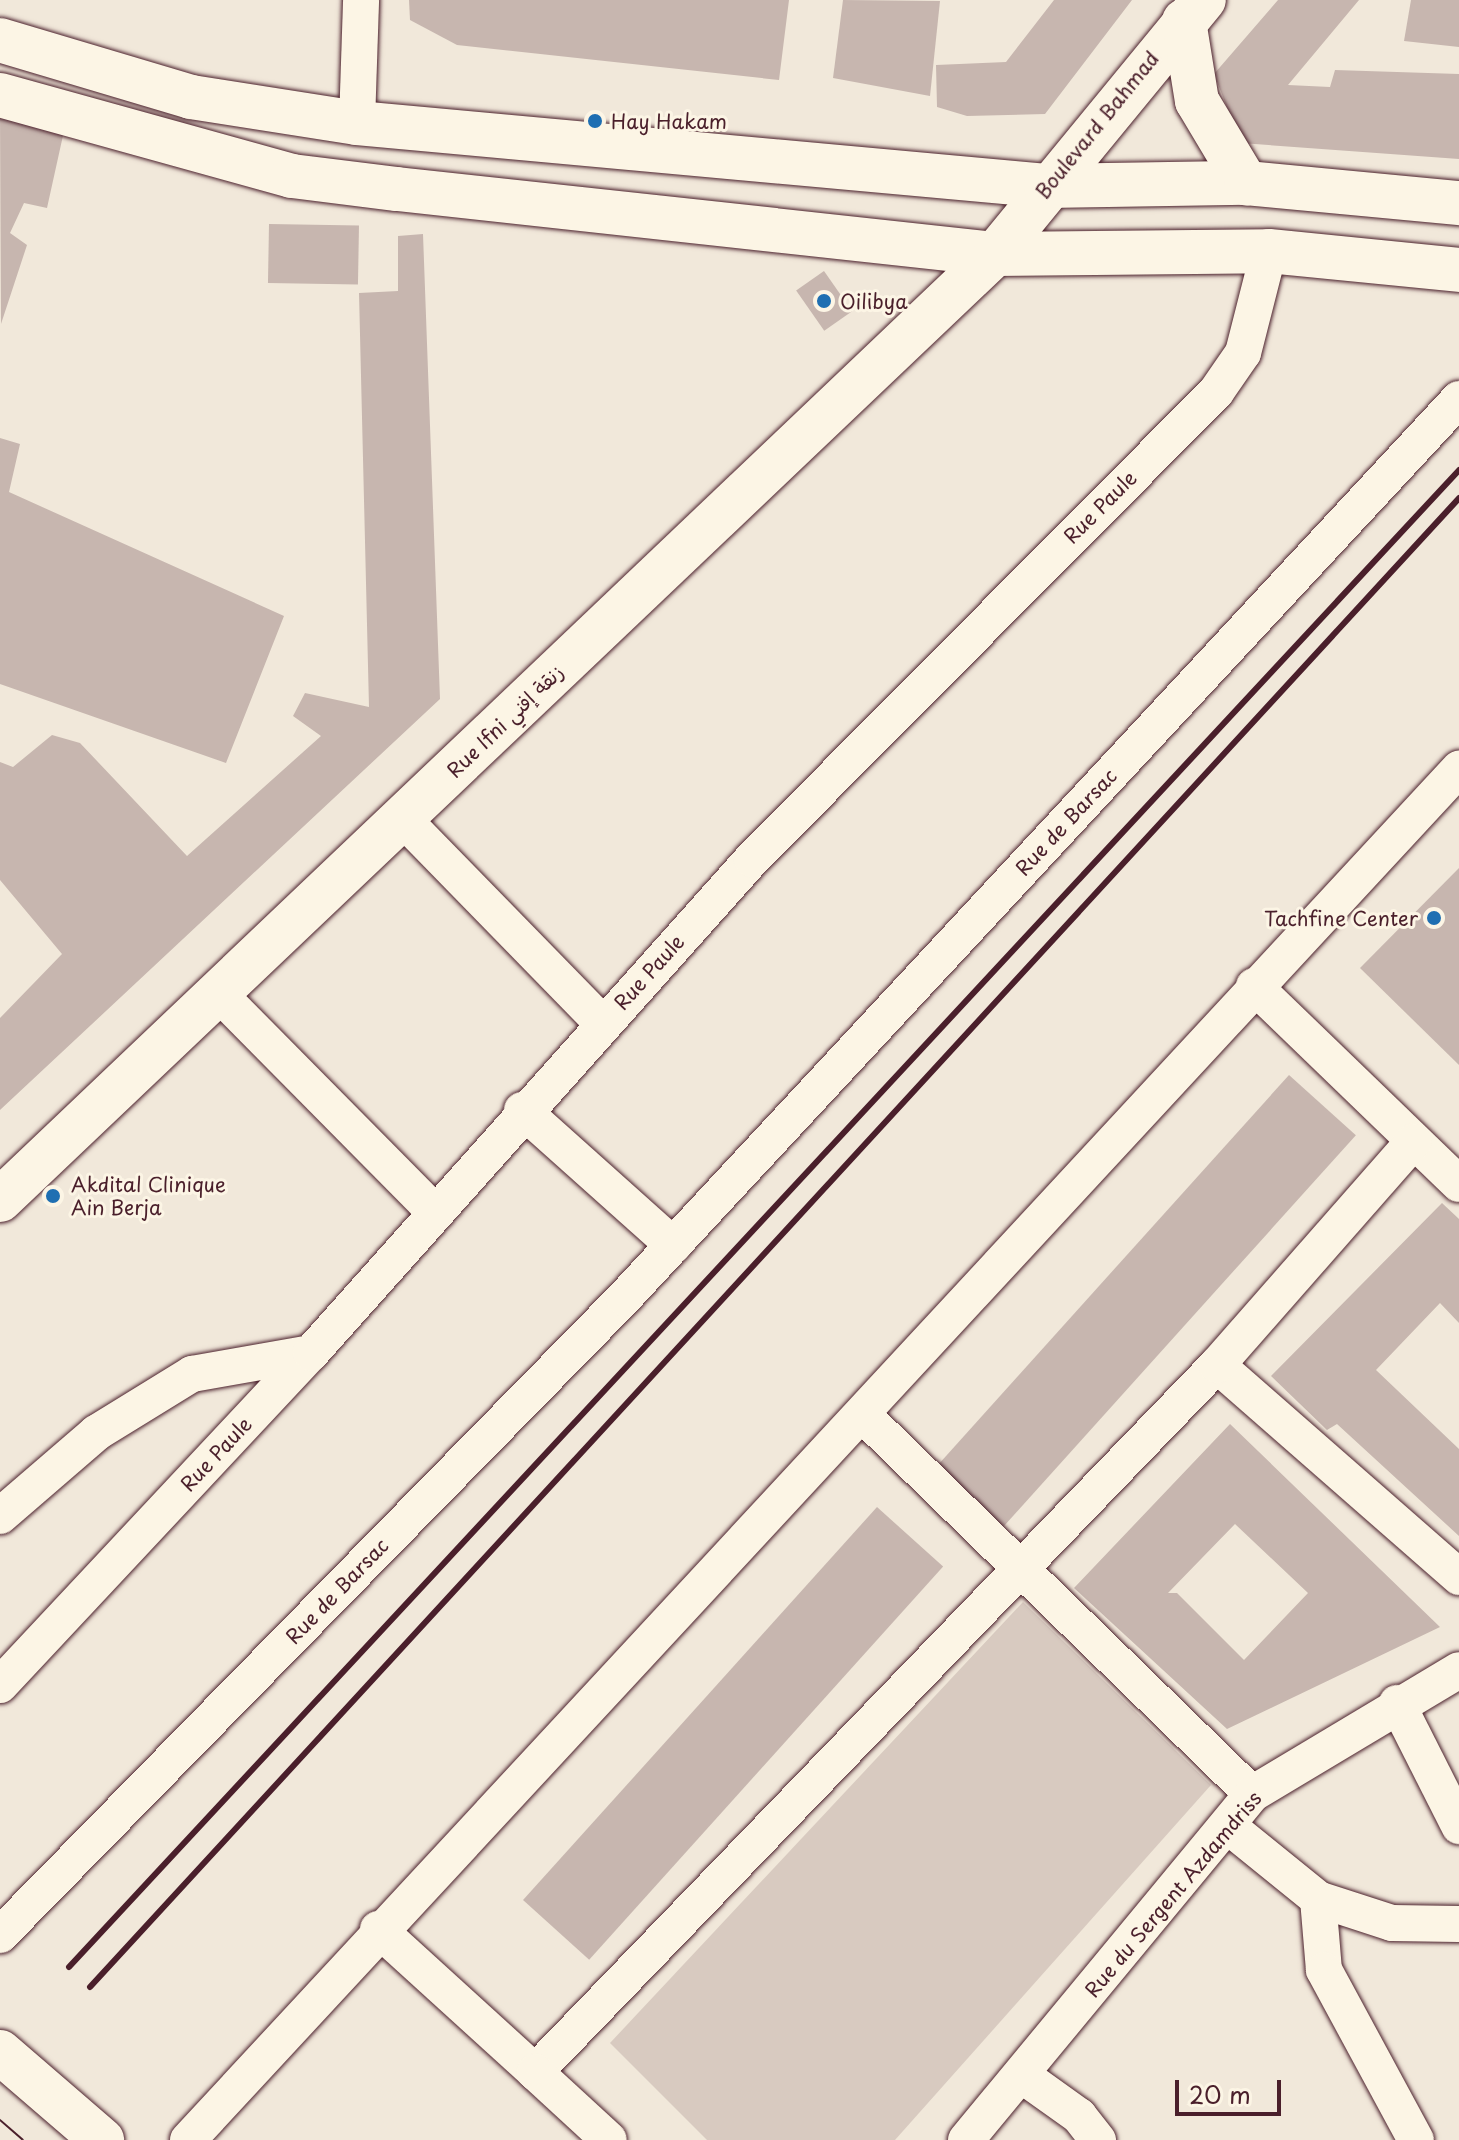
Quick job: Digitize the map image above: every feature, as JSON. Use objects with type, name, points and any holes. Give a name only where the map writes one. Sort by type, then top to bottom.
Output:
[{"type":"main road","points":[[1194,10],[1197,101],[1246,183]]},
{"type":"main road","name":"Boulevard Bahmad","points":[[995,254],[1046,186],[1194,10]]},
{"type":"main road","points":[[0,40],[191,97],[357,123],[1046,186],[1246,183],[1459,203]]},
{"type":"main road","points":[[0,95],[292,176],[995,254],[1269,251],[1459,270]]},
{"type":"main road","name":"Rue Ifni زنقة إفني","points":[[5,1187],[219,994],[995,254]]},
{"type":"main road","points":[[0,2052],[102,2140]]},
{"type":"street","points":[[357,123],[361,0]]},
{"type":"street","name":"Rue Paule","points":[[0,1685],[311,1353],[522,1110],[602,1023],[942,661],[1216,392],[1243,353],[1269,251]]},
{"type":"street","name":"Rue de Barsac","points":[[0,1935],[673,1245],[1459,399]]},
{"type":"street","points":[[188,2140],[378,1929],[863,1415],[1254,986],[1459,769]]},
{"type":"street","points":[[403,819],[602,1023]]},
{"type":"street","points":[[1254,986],[1459,1184]]},
{"type":"street","points":[[219,994],[434,1211]]},
{"type":"street","points":[[522,1110],[673,1245]]},
{"type":"street","points":[[535,2072],[1217,1365],[1413,1142]]},
{"type":"street","points":[[0,1516],[96,1433],[192,1374],[311,1353]]},
{"type":"street","points":[[1217,1365],[1459,1577]]},
{"type":"street","points":[[863,1415],[1252,1794]]},
{"type":"street","name":"Rue du Sergent Azdamdriss","points":[[966,2140],[1023,2076],[1252,1794],[1397,1703],[1459,1670]]},
{"type":"street","points":[[1397,1703],[1459,1826]]},
{"type":"street","points":[[1228,1826],[1318,1899],[1392,1923],[1459,1924]]},
{"type":"street","points":[[1318,1899],[1324,1970],[1416,2140]]},
{"type":"street","points":[[378,1929],[609,2140]]},
{"type":"street","points":[[1023,2076],[1079,2116],[1098,2140]]},
{"type":"shaded area","points":[[1023,1602],[1211,1785],[895,2140],[707,2140],[610,2043]]},
{"type":"building","points":[[409,0],[789,0],[779,80],[457,45],[410,20]]},
{"type":"building","points":[[843,0],[940,1],[930,96],[833,78]]},
{"type":"building","points":[[1054,0],[1132,0],[1045,114],[967,116],[937,107],[936,65],[1006,62]]},
{"type":"building","points":[[1278,0],[1359,0],[1288,85],[1330,87],[1335,70],[1459,74],[1459,159],[1241,143],[1214,74]]},
{"type":"building","points":[[1411,0],[1459,0],[1459,47],[1404,41]]},
{"type":"building","points":[[0,115],[64,131],[47,208],[24,203],[10,233],[27,245],[1,324]]},
{"type":"building","points":[[269,224],[359,226],[358,285],[268,283]]},
{"type":"building","points":[[423,234],[440,699],[0,1110],[0,1018],[62,954],[0,880],[0,762],[13,767],[52,735],[80,743],[187,856],[321,736],[293,716],[305,693],[369,707],[359,293],[398,291],[398,236]]},
{"type":"building","name":"Oilibya","points":[[824,271],[852,311],[824,331],[796,291]]},
{"type":"building","points":[[0,438],[20,444],[9,492],[284,616],[226,763],[0,684]]},
{"type":"building","name":"Tachfine Center","points":[[1459,868],[1459,1065],[1360,968]]},
{"type":"building","points":[[1289,1075],[1356,1135],[1003,1528],[936,1467]]},
{"type":"building","points":[[1442,1203],[1459,1219],[1459,1323],[1440,1303],[1376,1370],[1459,1449],[1459,1536],[1337,1424],[1327,1430],[1271,1376]]},
{"type":"building","points":[[1230,1424],[1440,1627],[1227,1729],[1074,1588]],"holes":[[[1235,1524],[1308,1593],[1244,1660],[1177,1593],[1168,1593]]]},
{"type":"building","points":[[877,1507],[943,1567],[589,1960],[523,1900]]},
{"type":"tram line","points":[[0,2120],[23,2140]]},
{"type":"railway","points":[[69,1967],[1459,470]]},
{"type":"railway","points":[[90,1987],[1459,498]]},
{"type":"place","name":"Hay Hakam","points":[[595,121]]},
{"type":"place","name":"Oilibya","points":[[824,301]]},
{"type":"place","name":"Tachfine Center","points":[[1434,918]]},
{"type":"place","name":"Akdital Clinique Ain Berja","points":[[53,1196]]}]
